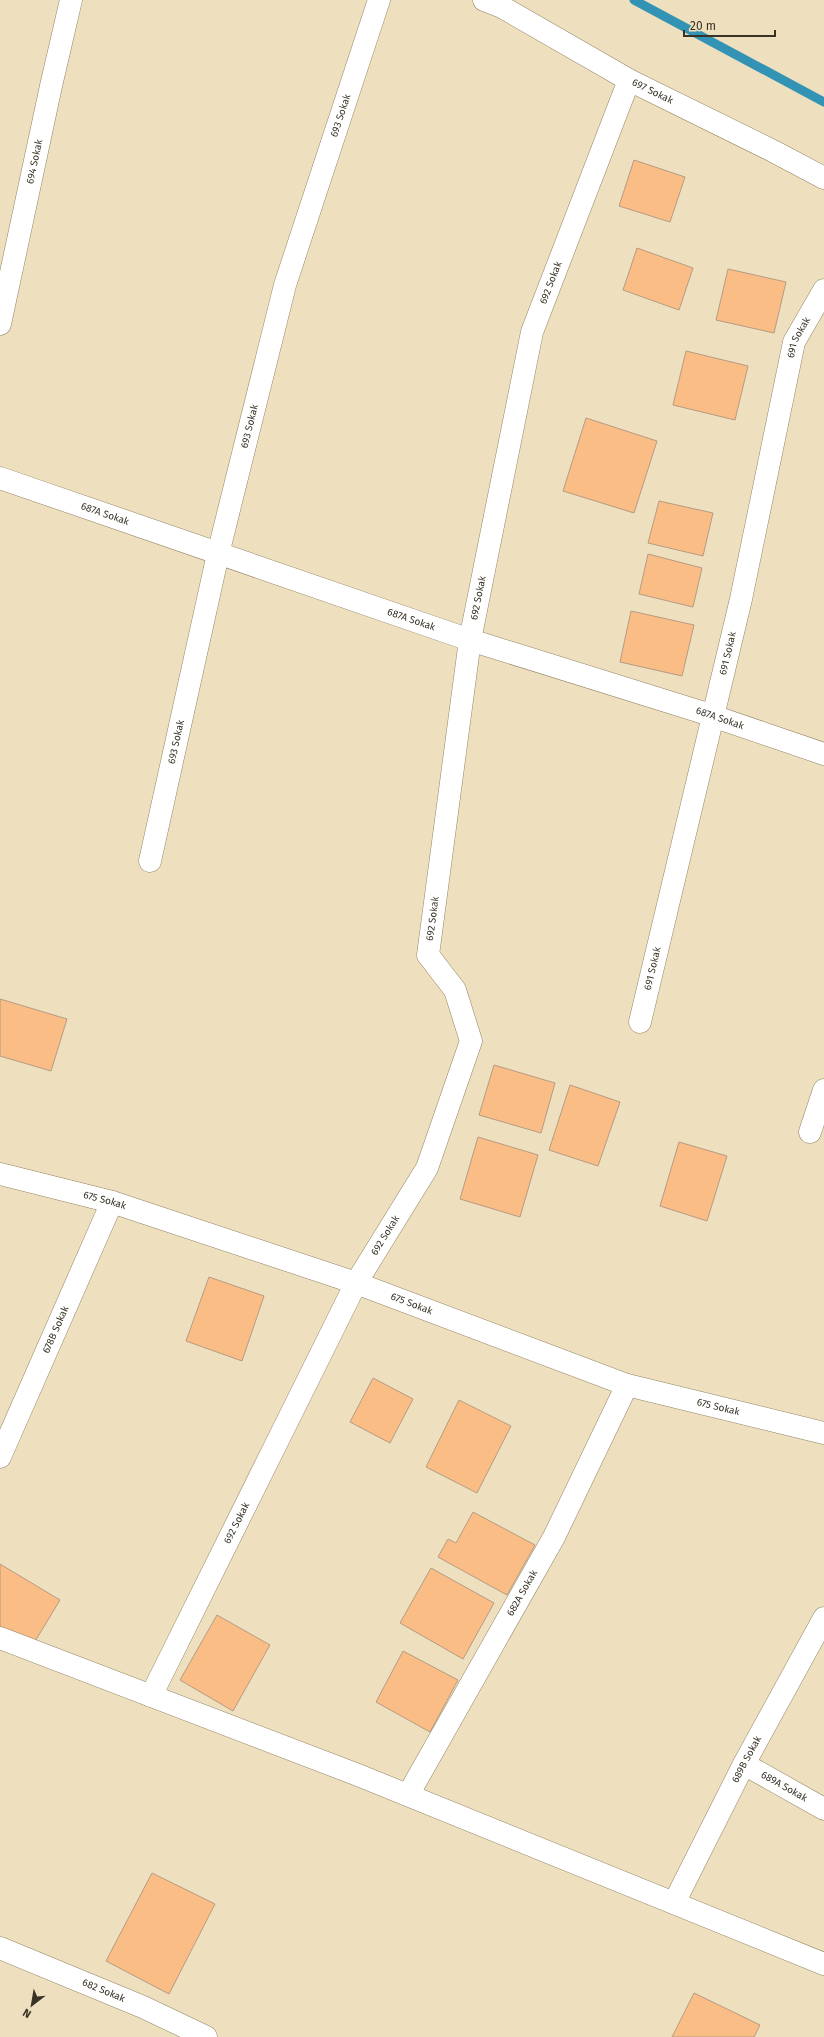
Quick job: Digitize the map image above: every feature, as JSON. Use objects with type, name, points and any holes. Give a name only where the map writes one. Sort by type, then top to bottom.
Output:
[{"type":"street","name":"694 Sokak","points":[[0,324],[71,0]]},
{"type":"street","name":"693 Sokak","points":[[150,860],[218,554],[285,285],[379,0]]},
{"type":"street","name":"697 Sokak","points":[[484,0],[502,7],[629,80],[773,151],[824,178]]},
{"type":"street","name":"692 Sokak","points":[[151,1696],[356,1283],[427,1168],[471,1041],[455,990],[428,955],[470,640],[532,332],[629,80]]},
{"type":"street","name":"691 Sokak","points":[[640,1022],[743,591],[794,342],[824,290]]},
{"type":"street","name":"687A Sokak","points":[[0,478],[470,640],[713,716],[824,754]]},
{"type":"street","points":[[810,1132],[824,1090]]},
{"type":"street","name":"675 Sokak","points":[[0,1174],[112,1202],[356,1283],[627,1385],[824,1432]]},
{"type":"street","name":"678B Sokak","points":[[0,1457],[112,1202]]},
{"type":"street","name":"682A Sokak","points":[[408,1795],[554,1536],[627,1385]]},
{"type":"street","name":"689B Sokak","points":[[674,1903],[744,1764],[824,1618]]},
{"type":"street","points":[[0,1638],[408,1795],[824,1964]]},
{"type":"street","name":"689A Sokak","points":[[744,1764],[824,1809]]},
{"type":"street","name":"682 Sokak","points":[[0,1948],[143,2007],[206,2037]]},
{"type":"building","points":[[634,160],[685,177],[670,222],[619,206]]},
{"type":"building","points":[[637,248],[693,268],[679,310],[623,290]]},
{"type":"building","points":[[728,269],[786,282],[774,333],[716,320]]},
{"type":"building","points":[[686,351],[748,366],[735,420],[673,405]]},
{"type":"building","points":[[586,418],[657,441],[634,513],[563,491]]},
{"type":"building","points":[[659,501],[713,513],[703,556],[648,543]]},
{"type":"building","points":[[648,554],[702,568],[693,607],[639,594]]},
{"type":"building","points":[[631,611],[694,625],[682,676],[620,662]]},
{"type":"building","points":[[0,999],[67,1019],[51,1071],[0,1056]]},
{"type":"building","points":[[494,1065],[555,1083],[541,1133],[479,1115]]},
{"type":"building","points":[[570,1085],[620,1102],[598,1166],[549,1150]]},
{"type":"building","points":[[478,1137],[538,1155],[520,1217],[460,1199]]},
{"type":"building","points":[[679,1142],[727,1156],[707,1221],[660,1206]]},
{"type":"building","points":[[209,1277],[264,1296],[242,1361],[186,1341]]},
{"type":"building","points":[[373,1378],[413,1399],[390,1443],[350,1422]]},
{"type":"building","points":[[459,1400],[511,1426],[477,1493],[426,1467]]},
{"type":"building","points":[[473,1512],[535,1545],[507,1595],[438,1557],[448,1539],[456,1543]]},
{"type":"building","points":[[0,1564],[60,1600],[34,1643],[10,1630],[0,1635]]},
{"type":"building","points":[[431,1568],[494,1603],[463,1659],[400,1623]]},
{"type":"building","points":[[217,1615],[270,1645],[233,1711],[180,1680]]},
{"type":"building","points":[[403,1651],[458,1680],[430,1732],[376,1702]]},
{"type":"building","points":[[152,1873],[215,1904],[169,1994],[106,1961]]},
{"type":"building","points":[[694,1993],[760,2025],[754,2037],[672,2037]]},
{"type":"waterway","points":[[634,0],[824,102]]}]
